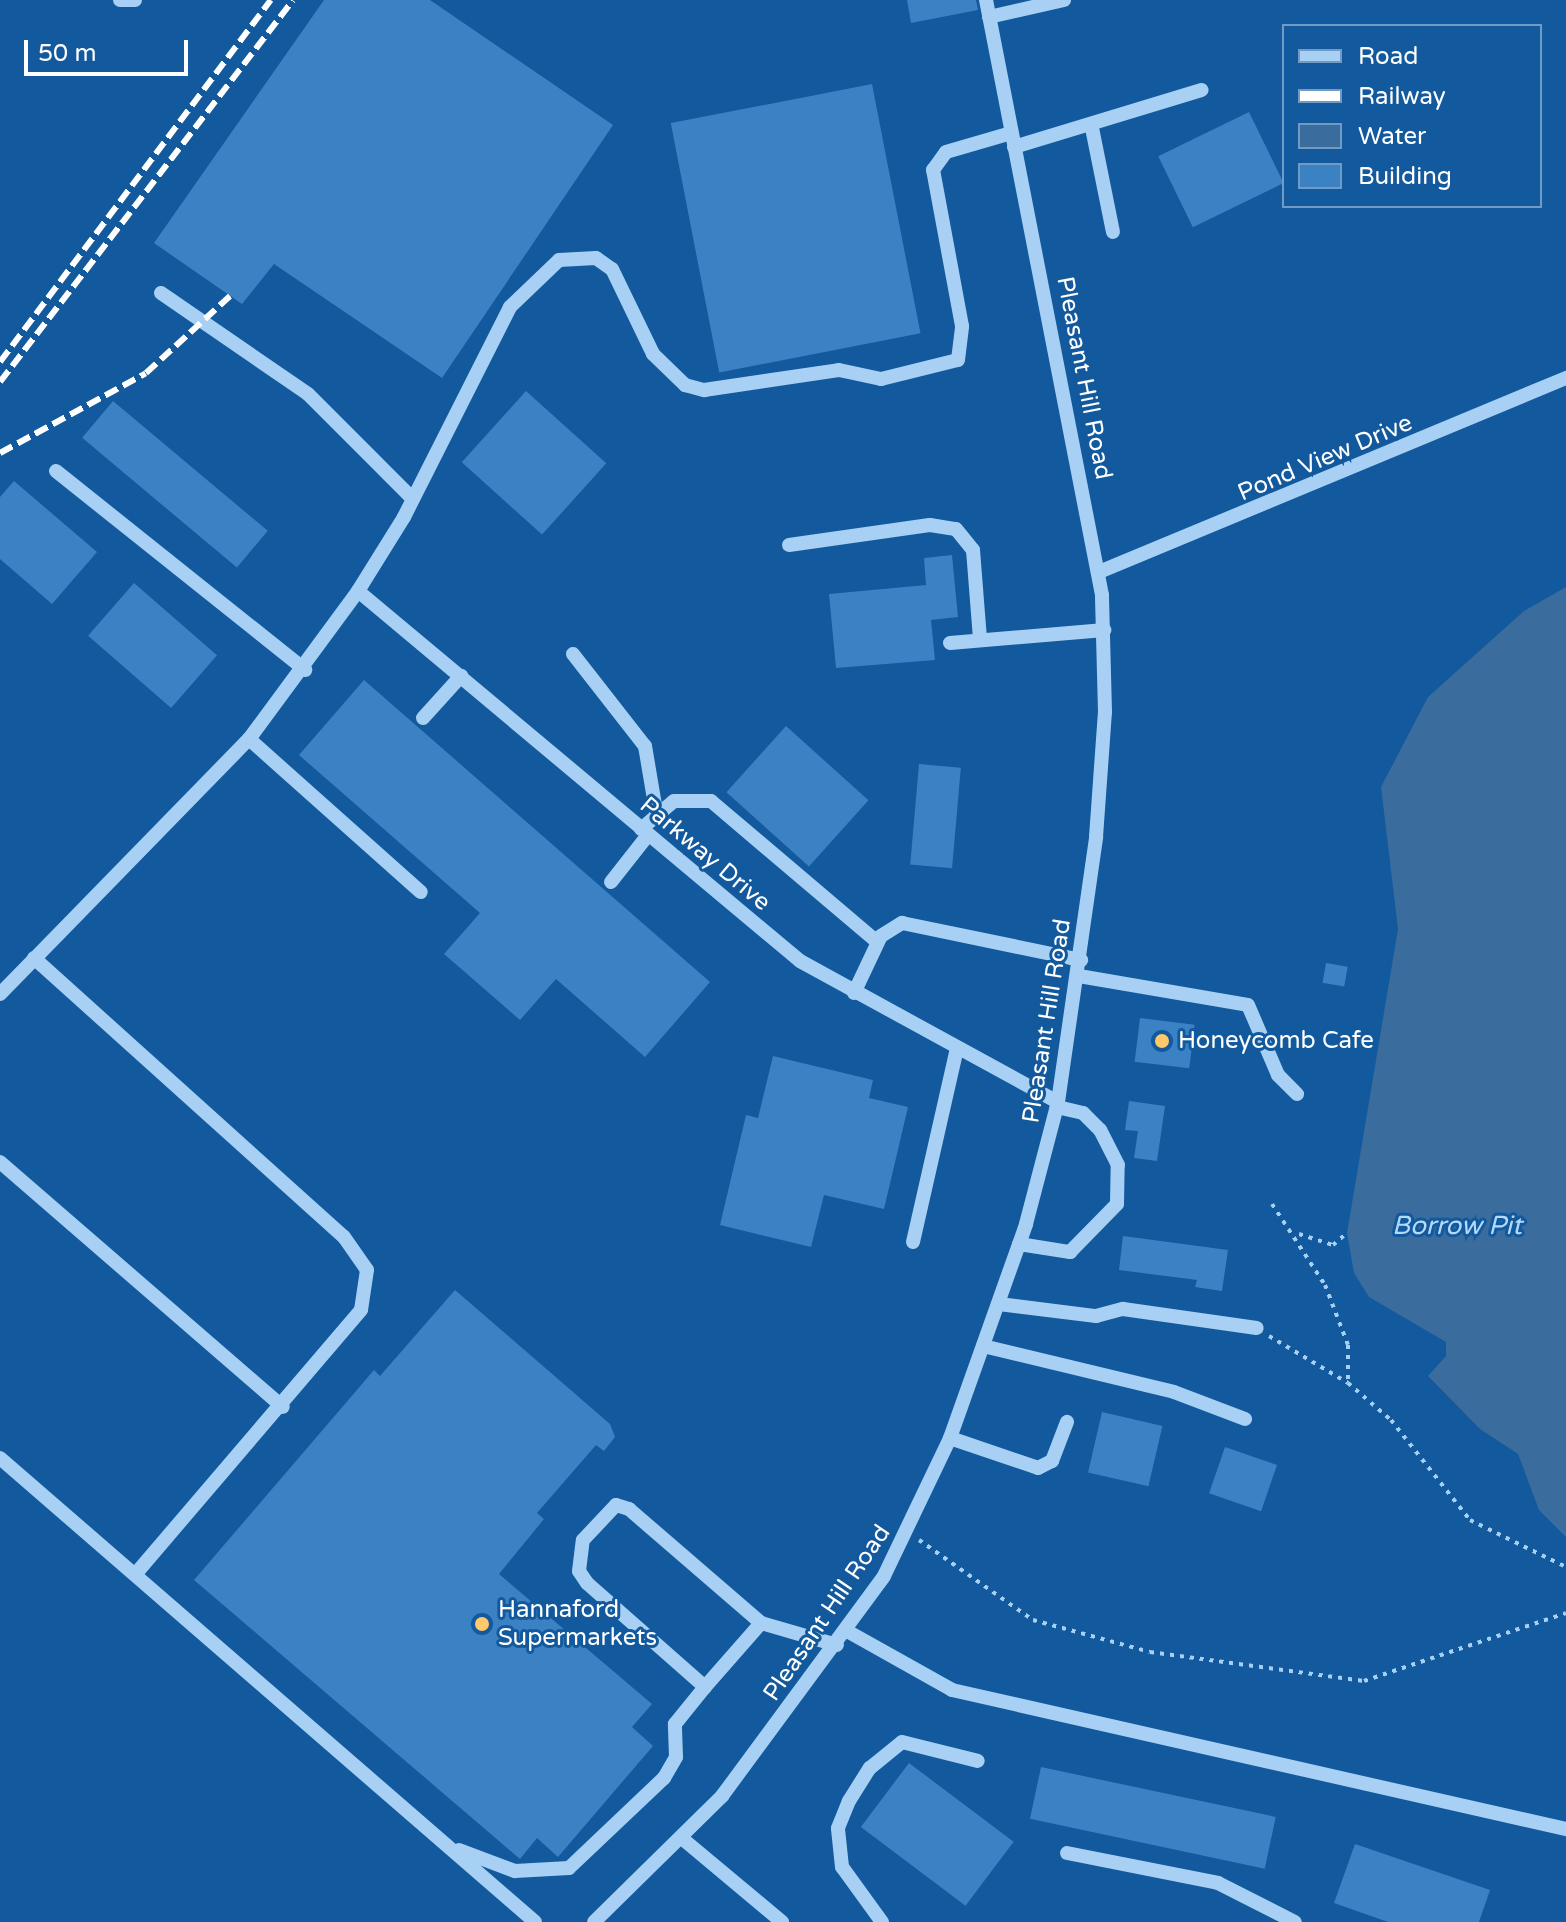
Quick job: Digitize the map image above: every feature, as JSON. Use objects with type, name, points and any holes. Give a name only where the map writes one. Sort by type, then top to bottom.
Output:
[{"type":"street","points":[[120,0],[135,0]]},
{"type":"street","name":"Pleasant Hill Road","points":[[594,1922],[684,1840],[837,1645],[910,1530],[950,1438],[999,1304],[1058,1104],[1081,960],[1105,712],[1104,630],[1099,572],[986,0]]},
{"type":"street","points":[[989,17],[1064,0]]},
{"type":"street","points":[[2,987],[249,739],[305,670],[358,591],[415,491],[510,307],[559,260],[596,258],[612,269],[653,354],[685,385],[704,390],[839,370],[881,379],[958,360],[962,326],[933,170],[946,152],[1092,128],[1202,90]]},
{"type":"street","points":[[1092,128],[1113,232]]},
{"type":"street","points":[[161,293],[308,394],[364,458],[415,491]]},
{"type":"street","name":"Pond View Drive","points":[[1099,572],[1566,378]]},
{"type":"street","points":[[56,471],[305,670]]},
{"type":"street","points":[[789,545],[930,525],[956,529],[973,550],[980,638]]},
{"type":"street","name":"Parkway Drive","points":[[358,591],[800,961],[1058,1104],[1083,1113],[1100,1130],[1118,1165],[1117,1204],[1070,1252],[1019,1244]]},
{"type":"street","points":[[950,643],[980,638],[1104,630]]},
{"type":"street","points":[[573,654],[645,746],[656,811],[611,882]]},
{"type":"street","points":[[423,718],[461,676]]},
{"type":"street","points":[[249,739],[421,892]]},
{"type":"street","points":[[656,811],[691,797],[711,801],[877,942]]},
{"type":"street","points":[[854,993],[877,942],[891,928],[920,922],[1081,960]]},
{"type":"street","points":[[34,958],[358,1255],[367,1270],[361,1310],[283,1407],[135,1575]]},
{"type":"street","points":[[1079,976],[1248,1005],[1278,1075],[1297,1094]]},
{"type":"street","points":[[913,1242],[957,1049]]},
{"type":"street","points":[[0,1162],[283,1407]]},
{"type":"street","points":[[999,1304],[1096,1316],[1123,1309],[1257,1328]]},
{"type":"street","points":[[983,1346],[1174,1392],[1245,1419]]},
{"type":"street","points":[[950,1438],[1038,1468],[1052,1461],[1067,1422]]},
{"type":"street","points":[[0,1458],[535,1922]]},
{"type":"street","points":[[705,1687],[587,1583],[579,1560],[594,1523],[616,1505],[629,1509],[761,1623],[837,1645]]},
{"type":"street","points":[[447,1845],[515,1871],[569,1868],[664,1778],[676,1757],[675,1724],[761,1623]]},
{"type":"street","points":[[847,1631],[952,1690],[1566,1829]]},
{"type":"street","points":[[882,1922],[842,1867],[838,1828],[849,1801],[870,1768],[902,1742],[978,1761]]},
{"type":"street","points":[[684,1840],[782,1922]]},
{"type":"street","points":[[1067,1853],[1218,1883],[1295,1922]]},
{"type":"path","points":[[1272,1204],[1297,1232],[1348,1345],[1348,1383]]},
{"type":"path","points":[[1297,1232],[1333,1245],[1347,1233]]},
{"type":"path","points":[[1257,1328],[1348,1383],[1430,1463],[1470,1520],[1566,1567]]},
{"type":"path","points":[[910,1530],[929,1552],[1033,1620],[1150,1652],[1364,1681],[1566,1613]]},
{"type":"water","name":"Borrow Pit","points":[[1566,587],[1566,1537],[1539,1510],[1518,1454],[1480,1429],[1428,1376],[1446,1356],[1446,1342],[1369,1297],[1354,1273],[1347,1233],[1398,929],[1381,787],[1428,697],[1524,611]]},
{"type":"building","points":[[324,0],[430,0],[613,125],[442,378],[274,264],[242,304],[154,243]]},
{"type":"building","points":[[907,0],[976,0],[978,10],[911,23]]},
{"type":"building","points":[[872,84],[920,333],[719,372],[671,123]]},
{"type":"building","points":[[1249,112],[1282,184],[1193,227],[1158,156]]},
{"type":"building","points":[[526,391],[606,463],[542,535],[462,462]]},
{"type":"building","points":[[113,401],[268,531],[237,568],[82,438]]},
{"type":"building","points":[[14,481],[97,552],[52,604],[0,559],[0,497]]},
{"type":"building","points":[[952,555],[958,617],[931,620],[935,660],[836,668],[829,594],[926,585],[924,558]]},
{"type":"building","points":[[134,583],[217,655],[171,708],[88,636]]},
{"type":"building","points":[[364,680],[710,982],[645,1057],[556,979],[520,1020],[444,954],[480,913],[299,755]]},
{"type":"building","points":[[786,726],[868,800],[809,866],[726,792]]},
{"type":"building","points":[[919,764],[961,768],[952,868],[910,865]]},
{"type":"building","points":[[1326,963],[1348,967],[1344,987],[1323,983]]},
{"type":"building","points":[[1140,1018],[1195,1025],[1189,1068],[1135,1062]]},
{"type":"building","points":[[773,1056],[873,1080],[869,1098],[908,1107],[884,1209],[824,1195],[811,1247],[720,1225],[746,1115],[758,1118]]},
{"type":"building","points":[[1129,1101],[1165,1106],[1157,1161],[1134,1158],[1138,1131],[1125,1130]]},
{"type":"building","points":[[1123,1236],[1228,1250],[1222,1291],[1195,1287],[1197,1280],[1119,1270]]},
{"type":"building","points":[[455,1290],[610,1424],[615,1437],[604,1451],[596,1445],[537,1513],[544,1519],[499,1574],[652,1704],[632,1727],[653,1746],[558,1857],[537,1838],[520,1859],[194,1580],[374,1370],[380,1376]]},
{"type":"building","points":[[1102,1412],[1162,1426],[1148,1486],[1088,1472]]},
{"type":"building","points":[[1225,1447],[1277,1465],[1261,1511],[1209,1493]]},
{"type":"building","points":[[909,1763],[1014,1842],[965,1906],[861,1827]]},
{"type":"building","points":[[1041,1767],[1276,1817],[1265,1869],[1030,1819]]},
{"type":"building","points":[[1355,1844],[1490,1890],[1479,1922],[1388,1922],[1334,1903]]},
{"type":"railway","points":[[0,362],[271,0]]},
{"type":"railway","points":[[0,382],[293,0]]},
{"type":"railway","points":[[0,453],[146,373],[230,296]]},
{"type":"place","name":"Honeycomb Cafe","points":[[1162,1041]]},
{"type":"place","name":"Hannaford Supermarkets","points":[[482,1624]]}]
